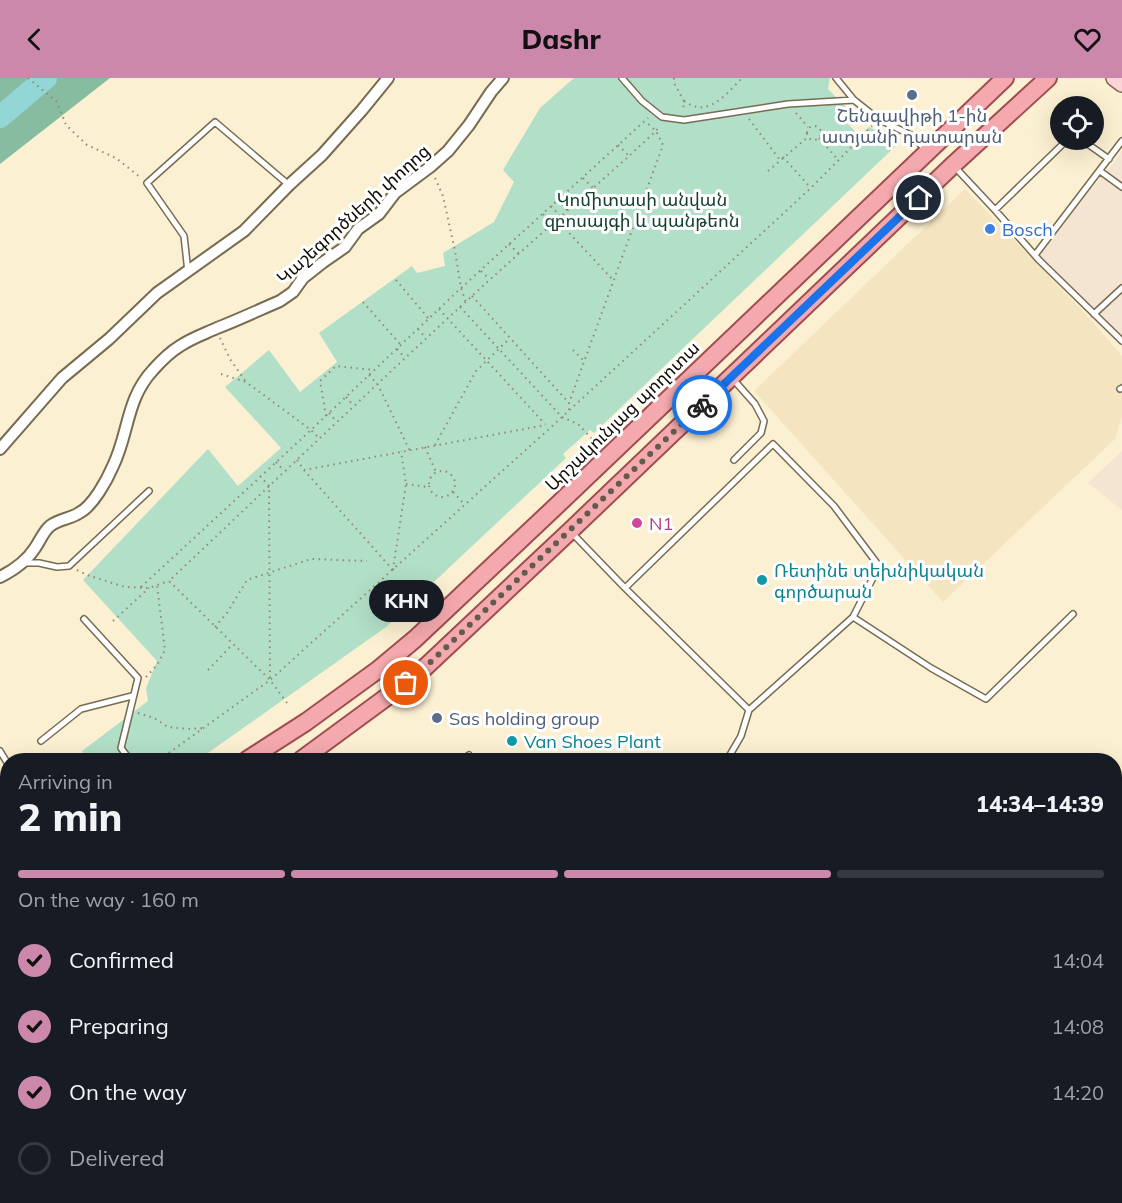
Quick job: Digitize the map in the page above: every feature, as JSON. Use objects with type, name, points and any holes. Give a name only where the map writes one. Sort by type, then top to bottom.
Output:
[{"type":"main road","name":"Արշակունյաց պողոտա","points":[[258,753],[306,722],[415,639],[1005,78]]},
{"type":"main road","points":[[311,753],[418,674],[953,165],[1048,78]]},
{"type":"street","points":[[0,448],[63,378],[109,339],[157,293],[244,231],[322,155],[387,78]]},
{"type":"street","name":"Կաշեգործների փողոց","points":[[0,577],[17,568],[34,550],[40,538],[57,521],[83,512],[104,485],[114,464],[138,390],[148,375],[178,347],[200,335],[280,301],[293,292],[303,278],[345,247],[358,229],[379,214],[395,193],[430,168],[448,151],[502,78]]},
{"type":"street","points":[[1114,78],[1122,84]]},
{"type":"lane","points":[[622,78],[642,101],[662,117],[684,120],[788,104],[854,100]]},
{"type":"lane","points":[[836,78],[854,100],[878,120],[911,135],[927,152]]},
{"type":"lane","points":[[188,272],[184,236],[147,183],[215,122],[289,185]]},
{"type":"lane","points":[[1035,255],[1122,141]]},
{"type":"lane","points":[[995,210],[1057,150]]},
{"type":"lane","points":[[1096,150],[1109,159]]},
{"type":"lane","points":[[953,165],[1035,255],[1122,341]]},
{"type":"lane","points":[[1100,171],[1122,187]]},
{"type":"lane","points":[[1094,314],[1122,288]]},
{"type":"lane","points":[[731,377],[755,404],[764,421],[760,432],[734,460]]},
{"type":"lane","points":[[625,588],[773,444],[834,506],[879,566],[853,617],[749,710],[741,736],[731,753]]},
{"type":"lane","points":[[22,563],[69,566],[150,491]]},
{"type":"lane","points":[[570,531],[749,710]]},
{"type":"lane","points":[[853,617],[931,668],[986,699],[1073,614]]},
{"type":"lane","points":[[84,619],[138,678],[121,748],[125,753]]},
{"type":"lane","points":[[40,741],[81,709],[132,696]]},
{"type":"path","points":[[28,78],[57,102],[66,125],[87,144],[116,158],[147,183]]},
{"type":"path","points":[[674,78],[675,85],[684,101],[695,107],[705,107],[719,100],[742,78]]},
{"type":"path","points":[[684,101],[682,107],[684,120]]},
{"type":"path","points":[[788,104],[808,128],[808,137]]},
{"type":"path","points":[[743,111],[781,159],[811,188]]},
{"type":"path","points":[[169,753],[270,680],[549,429],[811,188],[878,120]]},
{"type":"path","points":[[141,587],[461,288],[645,121],[656,131],[663,145],[569,403],[569,410]]},
{"type":"path","points":[[808,128],[813,125],[820,128],[822,134],[815,140],[808,137]]},
{"type":"path","points":[[113,621],[149,588],[169,581],[472,296],[629,156],[659,126]]},
{"type":"path","points":[[768,171],[808,137]]},
{"type":"path","points":[[819,138],[839,161]]},
{"type":"path","points":[[618,145],[629,156]]},
{"type":"path","points":[[430,168],[443,196],[461,288],[466,302]]},
{"type":"path","points":[[583,178],[593,188]]},
{"type":"path","points":[[558,200],[568,211]]},
{"type":"path","points":[[551,206],[561,217]]},
{"type":"path","points":[[543,214],[552,224]]},
{"type":"path","points":[[557,220],[614,281]]},
{"type":"path","points":[[509,244],[519,254]]},
{"type":"path","points":[[481,271],[490,280]]},
{"type":"path","points":[[396,280],[429,319]]},
{"type":"path","points":[[472,296],[569,403]]},
{"type":"path","points":[[363,302],[401,345]]},
{"type":"path","points":[[460,308],[562,417],[578,424],[595,441]]},
{"type":"path","points":[[439,309],[549,429]]},
{"type":"path","points":[[216,329],[230,359],[246,382]]},
{"type":"path","points":[[417,329],[426,339]]},
{"type":"path","points":[[435,445],[476,371],[510,338]]},
{"type":"path","points":[[397,349],[406,358]]},
{"type":"path","points":[[573,350],[584,362]]},
{"type":"path","points":[[338,423],[327,415],[320,381],[336,366],[374,370]]},
{"type":"path","points":[[221,374],[246,382],[320,439]]},
{"type":"path","points":[[369,375],[378,385],[410,451]]},
{"type":"path","points":[[346,397],[355,406]]},
{"type":"path","points":[[304,470],[546,425]]},
{"type":"path","points":[[425,447],[436,472]]},
{"type":"path","points":[[393,570],[406,484],[401,451]]},
{"type":"path","points":[[297,460],[310,478],[393,570]]},
{"type":"path","points":[[275,462],[284,471]]},
{"type":"path","points":[[444,471],[452,475],[455,483],[453,492],[445,497],[433,494],[429,487],[430,478],[436,472],[444,471]]},
{"type":"path","points":[[260,476],[269,486],[270,680]]},
{"type":"path","points":[[406,484],[429,487]]},
{"type":"path","points":[[453,492],[465,505]]},
{"type":"path","points":[[215,627],[227,613],[247,580],[311,559],[367,561]]},
{"type":"path","points":[[87,575],[125,587],[149,588]]},
{"type":"path","points":[[169,581],[270,680],[287,703]]},
{"type":"path","points":[[132,696],[157,665],[165,650],[156,585]]},
{"type":"path","points":[[207,670],[233,644]]},
{"type":"path","points":[[130,710],[154,718],[168,727],[204,728]]},
{"type":"shaded area","points":[[1122,151],[1122,347],[1092,319],[1034,252],[1109,169]]},
{"type":"shaded area","points":[[965,189],[1091,320],[1122,356],[1122,416],[1115,439],[943,602],[754,391]]},
{"type":"shaded area","points":[[1122,451],[1122,510],[1088,483]]},
{"type":"green space","points":[[0,78],[110,78],[0,164]]},
{"type":"green space","name":"Կոմիտասի անվան զբոսայգի և պանթեոն","points":[[574,78],[830,78],[828,89],[850,111],[843,119],[859,135],[869,127],[900,142],[594,433],[590,430],[563,454],[566,458],[386,627],[208,753],[83,753],[82,751],[148,701],[146,688],[157,661],[83,580],[208,449],[238,486],[281,448],[225,387],[269,350],[300,392],[337,362],[319,333],[412,266],[417,273],[445,266],[443,253],[494,222],[514,182],[503,170],[540,108]]},
{"type":"waterway","points":[[0,117],[46,78]]},
{"type":"way so far","points":[[406,683],[702,405]]},
{"type":"place","name":"Շենգավիթի 1-ին ատյանի դատարան","points":[[912,95]]},
{"type":"place","name":"Bosch","points":[[990,229]]},
{"type":"place","name":"N1","points":[[637,523]]},
{"type":"place","name":"Ռետինե տեխնիկական գործարան","points":[[762,580]]},
{"type":"place","name":"KHN","points":[[406,683]]},
{"type":"place","name":"Sas holding group","points":[[437,718]]},
{"type":"place","name":"Van Shoes Plant","points":[[512,741]]},
{"type":"route","points":[[702,405],[919,198]]}]
